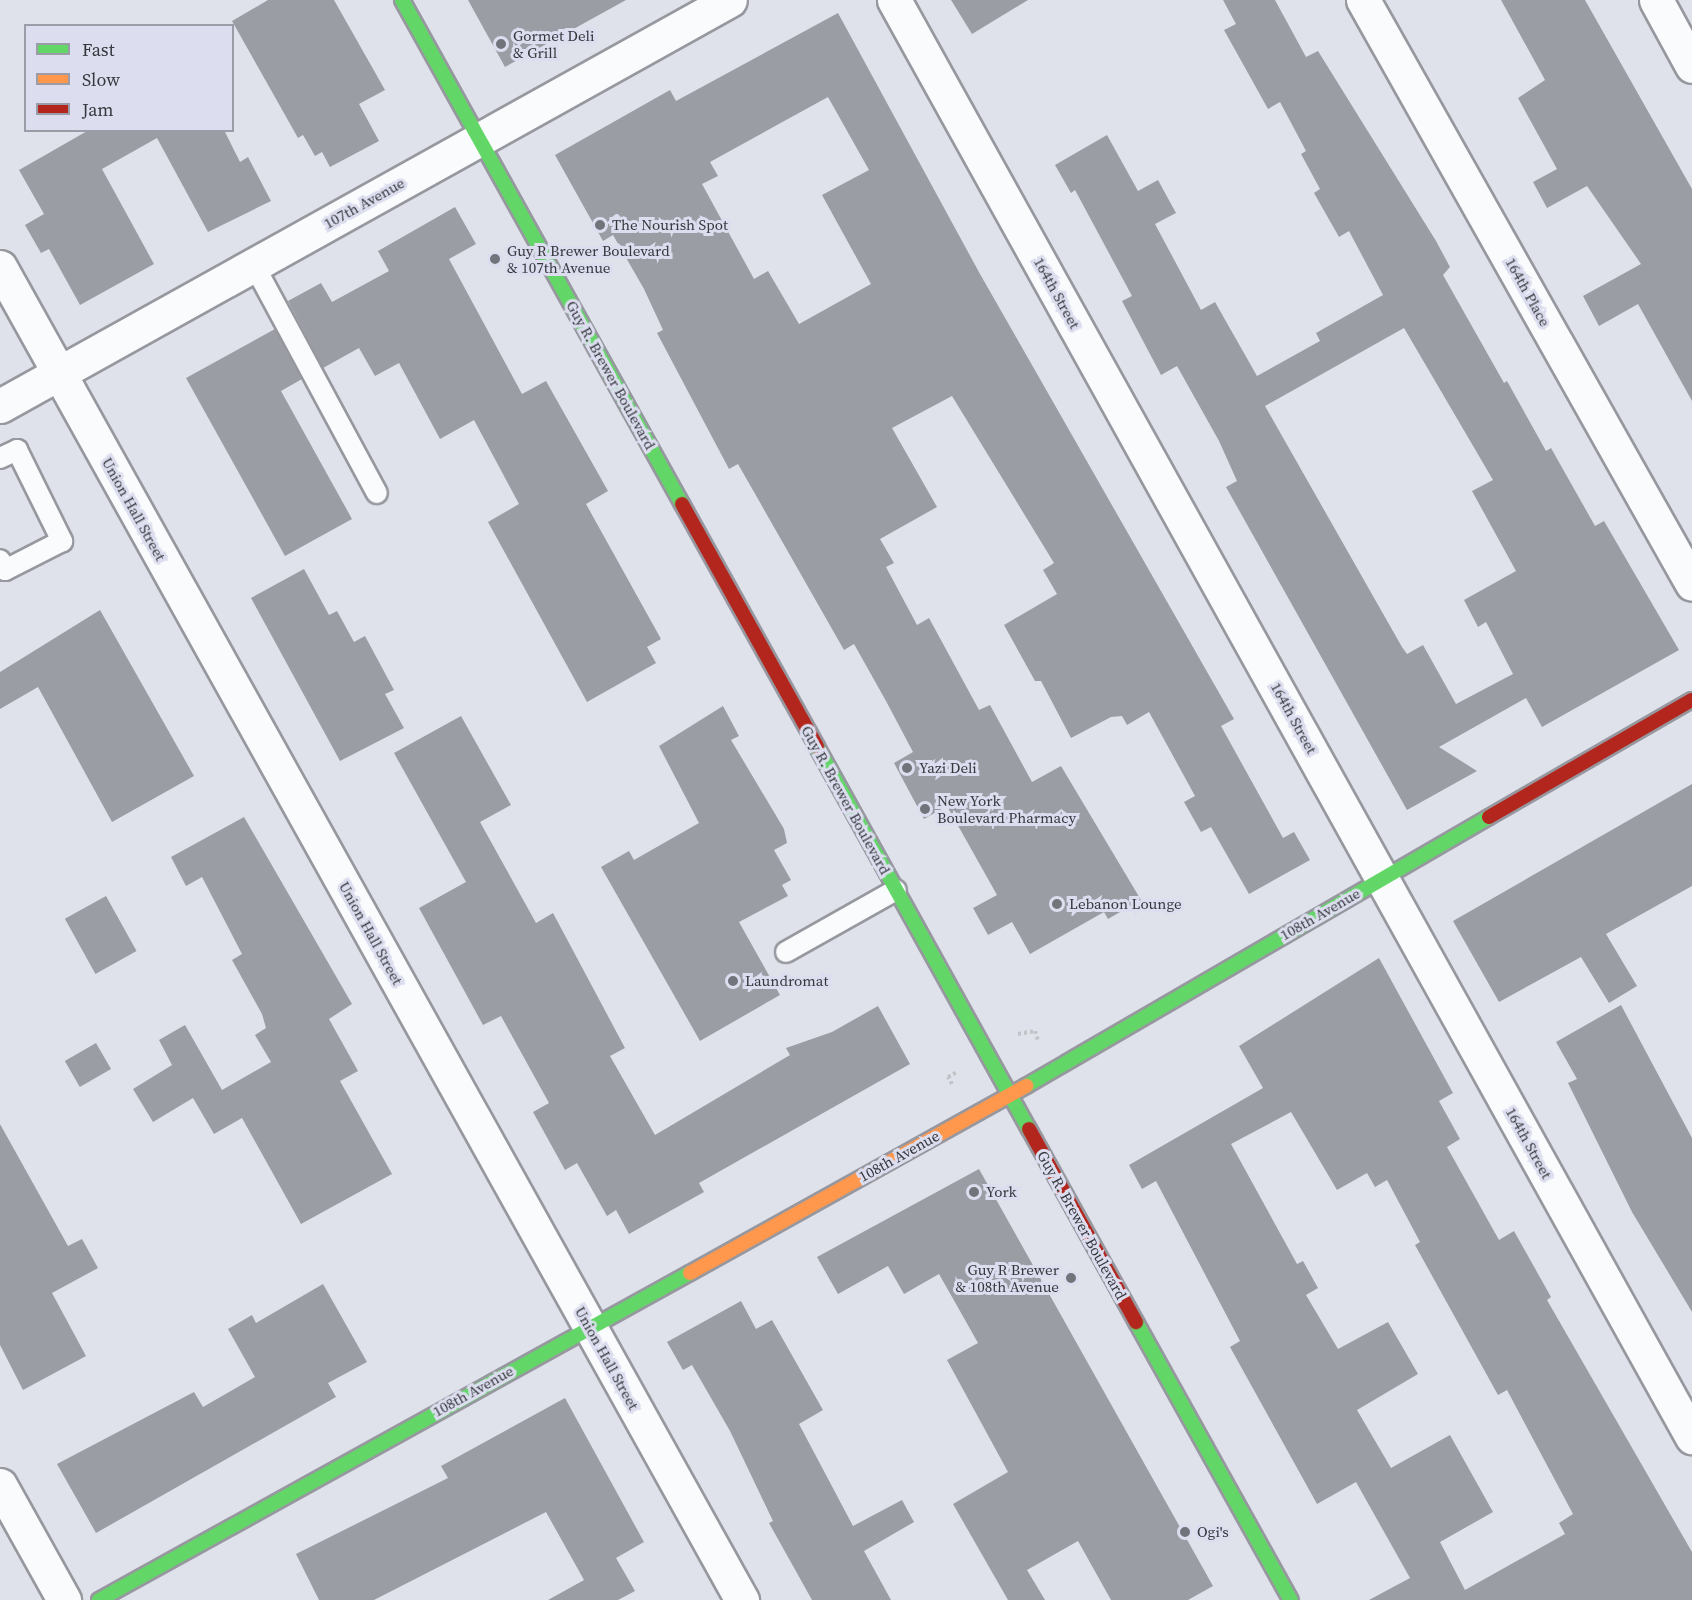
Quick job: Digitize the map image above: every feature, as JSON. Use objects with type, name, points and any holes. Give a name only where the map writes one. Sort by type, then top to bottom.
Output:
[{"type":"street","name":"Guy R. Brewer Boulevard","points":[[402,0],[1291,1600]]},
{"type":"street","name":"107th Avenue","points":[[0,406],[730,0]]},
{"type":"street","name":"164th Street","points":[[894,0],[1692,1437]]},
{"type":"street","name":"164th Place","points":[[1363,0],[1692,584]]},
{"type":"street","points":[[1656,0],[1692,66]]},
{"type":"street","name":"Union Hall Street","points":[[0,267],[742,1600]]},
{"type":"street","name":"108th Avenue","points":[[99,1600],[1010,1095],[1692,700]]},
{"type":"street","points":[[0,1485],[64,1600]]},
{"type":"lane","points":[[254,265],[377,493]]},
{"type":"lane","points":[[0,458],[17,450],[62,541],[5,570],[0,560]]},
{"type":"lane","points":[[786,952],[896,890]]},
{"type":"path","points":[[1018,1034],[1035,1031],[1038,1041]]},
{"type":"path","points":[[952,1084],[948,1077],[960,1070]]},
{"type":"building","points":[[268,0],[334,0],[385,90],[359,104],[379,141],[330,167],[322,152],[315,156],[303,135],[298,138],[232,21]]},
{"type":"building","points":[[468,0],[626,0],[505,67]]},
{"type":"building","points":[[951,0],[1028,0],[972,34]]},
{"type":"building","points":[[1223,0],[1275,0],[1306,57],[1318,51],[1436,241],[1450,267],[1443,275],[1504,383],[1507,381],[1546,451],[1551,448],[1595,526],[1604,521],[1679,650],[1542,727],[1526,698],[1439,747],[1477,771],[1407,810],[1226,487],[1237,481],[1219,441],[1177,366],[1161,375],[1122,301],[1132,296],[1075,190],[1071,193],[1055,165],[1107,135],[1138,191],[1158,180],[1176,213],[1155,224],[1201,310],[1215,302],[1257,376],[1320,341],[1316,333],[1383,295],[1349,231],[1339,237],[1314,193],[1320,189],[1301,154],[1306,151],[1280,102],[1268,109],[1224,30],[1236,24]],"holes":[[[1404,328],[1493,480],[1472,491],[1516,571],[1464,600],[1478,627],[1486,622],[1513,674],[1456,704],[1423,645],[1407,654],[1402,647],[1265,406]]]},
{"type":"building","points":[[1501,0],[1585,0],[1692,189],[1692,401],[1638,304],[1599,326],[1583,296],[1641,264],[1587,186],[1547,208],[1533,182],[1557,169],[1518,98],[1545,80]]},
{"type":"building","points":[[838,13],[980,274],[1234,719],[1221,726],[1283,838],[1294,832],[1310,860],[1249,894],[1211,827],[1201,832],[1184,802],[1195,796],[1149,712],[1127,725],[1122,716],[1111,717],[1071,738],[1041,681],[1035,681],[1004,625],[1057,594],[1043,570],[1054,563],[952,396],[892,428],[937,507],[880,539],[894,563],[886,567],[917,625],[929,618],[979,710],[990,705],[1032,782],[1061,766],[1141,900],[1108,919],[1104,912],[1030,954],[1012,922],[988,935],[973,908],[997,895],[947,806],[924,819],[894,763],[913,752],[886,701],[854,644],[844,650],[738,464],[729,469],[657,333],[663,330],[644,289],[613,235],[603,241],[555,155],[670,90],[676,101]],"holes":[[[828,97],[869,170],[822,195],[871,284],[799,324],[768,271],[754,279],[702,184],[718,176],[710,162]]]},
{"type":"building","points":[[86,132],[225,132],[240,162],[248,157],[271,201],[208,232],[157,138],[102,169],[154,264],[80,305],[49,249],[41,253],[25,225],[44,214],[19,170]]},
{"type":"building","points":[[455,207],[476,244],[449,259],[522,394],[546,381],[608,491],[586,504],[661,639],[647,647],[656,663],[587,702],[488,522],[519,504],[474,420],[440,439],[399,363],[375,376],[359,348],[323,368],[288,301],[321,283],[332,302],[389,271],[378,251]]},
{"type":"building","points":[[275,329],[302,379],[281,391],[352,519],[285,556],[186,378]]},
{"type":"building","points":[[304,569],[329,615],[337,611],[354,642],[365,636],[394,690],[385,694],[404,728],[340,761],[251,598]]},
{"type":"building","points":[[100,610],[194,776],[112,822],[38,687],[0,709],[0,672]]},
{"type":"building","points":[[723,706],[739,736],[731,740],[784,829],[787,843],[774,850],[791,880],[782,885],[788,896],[739,922],[780,995],[700,1041],[601,867],[629,851],[634,860],[699,823],[659,746]]},
{"type":"building","points":[[461,716],[511,805],[480,822],[536,923],[553,913],[625,1048],[610,1056],[655,1135],[790,1055],[786,1048],[832,1032],[878,1006],[910,1064],[699,1183],[704,1192],[629,1234],[616,1210],[607,1216],[577,1163],[565,1170],[533,1112],[549,1103],[501,1016],[483,1025],[419,908],[466,882],[394,753]]},
{"type":"building","points":[[1692,784],[1692,886],[1606,934],[1637,986],[1609,1003],[1581,957],[1499,1002],[1453,921]]},
{"type":"building","points":[[244,817],[352,1004],[329,1019],[358,1071],[340,1081],[392,1174],[301,1224],[242,1118],[214,1134],[193,1098],[153,1122],[133,1089],[172,1065],[159,1040],[185,1025],[222,1090],[271,1062],[255,1035],[266,1028],[262,1014],[232,960],[242,954],[202,877],[186,886],[171,857]]},
{"type":"building","points":[[106,896],[137,951],[95,974],[65,919]]},
{"type":"building","points":[[1379,958],[1453,1093],[1439,1101],[1460,1139],[1447,1147],[1499,1240],[1514,1231],[1551,1297],[1547,1300],[1692,1552],[1692,1600],[1369,1600],[1410,1578],[1356,1482],[1317,1504],[1230,1347],[1240,1341],[1156,1181],[1142,1189],[1129,1165],[1263,1088],[1239,1046]],"holes":[[[1291,1112],[1337,1190],[1367,1173],[1375,1187],[1387,1180],[1420,1242],[1415,1245],[1498,1395],[1507,1390],[1573,1514],[1559,1523],[1565,1534],[1465,1590],[1440,1542],[1493,1512],[1450,1435],[1391,1468],[1357,1410],[1418,1374],[1388,1322],[1338,1349],[1306,1295],[1318,1288],[1303,1261],[1297,1264],[1231,1144]]]},
{"type":"building","points":[[1621,1005],[1692,1138],[1692,1312],[1632,1212],[1568,1083],[1577,1079],[1556,1042]]},
{"type":"building","points":[[96,1043],[111,1069],[80,1087],[65,1061]]},
{"type":"building","points":[[0,1124],[68,1246],[82,1239],[98,1268],[52,1293],[86,1356],[23,1390],[0,1345]]},
{"type":"building","points":[[979,1169],[1213,1586],[1188,1600],[1111,1600],[1078,1541],[1027,1570],[1045,1600],[1008,1600],[953,1504],[1008,1472],[947,1360],[978,1343],[939,1274],[904,1294],[888,1266],[838,1294],[817,1257]]},
{"type":"building","points":[[323,1284],[367,1362],[328,1383],[336,1397],[96,1533],[57,1464],[194,1392],[203,1407],[255,1377],[228,1329],[252,1315],[256,1323]]},
{"type":"building","points":[[741,1301],[756,1329],[772,1320],[823,1410],[799,1424],[853,1526],[902,1500],[914,1522],[864,1551],[891,1600],[812,1600],[769,1523],[773,1521],[730,1431],[692,1365],[683,1370],[667,1342]]},
{"type":"building","points":[[565,1398],[644,1542],[616,1558],[635,1591],[618,1600],[548,1600],[584,1580],[546,1512],[374,1600],[319,1600],[296,1554],[448,1478],[441,1466]]},
{"type":"traffic: fast","points":[[402,0],[682,504]]},
{"type":"traffic: fast","points":[[817,747],[1029,1129]]},
{"type":"traffic: fast","points":[[1026,1086],[1489,817]]},
{"type":"traffic: fast","points":[[99,1600],[690,1273]]},
{"type":"traffic: fast","points":[[1136,1322],[1291,1600]]},
{"type":"traffic: slow","points":[[690,1273],[1026,1086]]},
{"type":"traffic: jam","points":[[682,504],[817,747]]},
{"type":"traffic: jam","points":[[1489,817],[1692,700]]},
{"type":"traffic: jam","points":[[1029,1129],[1136,1322]]},
{"type":"place","name":"Gormet Deli & Grill","points":[[501,44]]},
{"type":"place","name":"The Nourish Spot","points":[[600,225]]},
{"type":"place","name":"Guy R Brewer Boulevard & 107th Avenue","points":[[495,259]]},
{"type":"place","name":"Yazi Deli","points":[[907,768]]},
{"type":"place","name":"New York Boulevard Pharmacy","points":[[925,809]]},
{"type":"place","name":"Lebanon Lounge","points":[[1057,904]]},
{"type":"place","name":"Laundromat","points":[[733,981]]},
{"type":"place","name":"York","points":[[974,1192]]},
{"type":"place","name":"Guy R Brewer & 108th Avenue","points":[[1071,1278]]},
{"type":"place","name":"Ogi's","points":[[1185,1532]]}]
